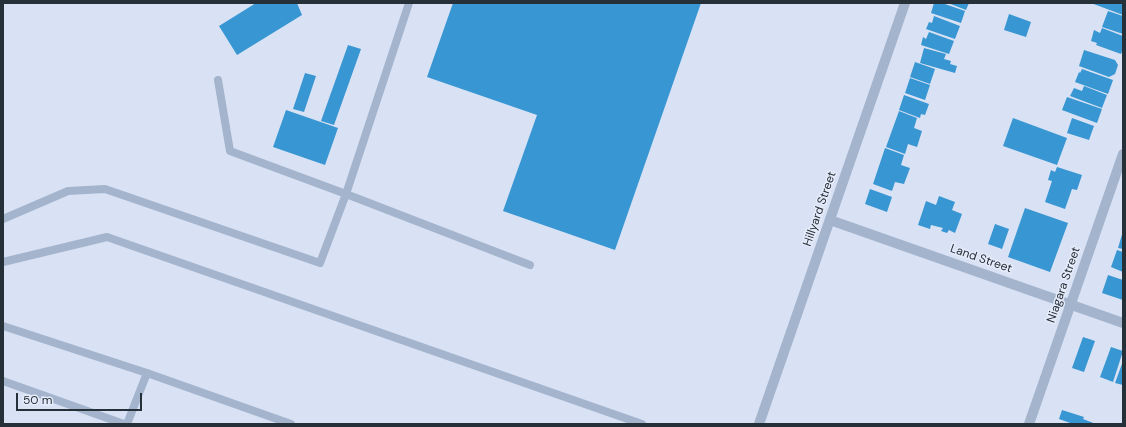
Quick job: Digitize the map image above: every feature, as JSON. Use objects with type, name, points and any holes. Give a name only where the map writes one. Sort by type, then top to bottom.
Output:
[{"type":"street","name":"Hillyard Street","points":[[759,424],[905,3]]},
{"type":"street","name":"Niagara Street","points":[[1029,424],[1123,154]]},
{"type":"street","name":"Land Street","points":[[830,220],[1123,323]]},
{"type":"lane","points":[[3,219],[68,191],[105,189],[320,264],[346,194],[409,3]]},
{"type":"lane","points":[[218,80],[230,151],[530,265]]},
{"type":"lane","points":[[3,262],[107,237],[642,424]]},
{"type":"lane","points":[[3,326],[147,373],[291,424]]},
{"type":"lane","points":[[127,424],[147,373]]},
{"type":"lane","points":[[3,381],[124,424]]},
{"type":"building","points":[[256,3],[297,3],[302,15],[237,55],[219,26]]},
{"type":"building","points":[[453,3],[701,3],[615,250],[503,211],[537,115],[427,77]]},
{"type":"building","points":[[934,3],[942,3],[965,11],[961,23],[931,13]]},
{"type":"building","points":[[948,3],[969,3],[966,10]]},
{"type":"building","points":[[1091,3],[1123,3],[1123,15]]},
{"type":"building","points":[[1108,11],[1123,16],[1123,34],[1102,27]]},
{"type":"building","points":[[1009,14],[1031,22],[1026,37],[1004,30]]},
{"type":"building","points":[[934,16],[960,26],[955,39],[926,29],[929,22],[932,23]]},
{"type":"building","points":[[1102,28],[1123,36],[1123,49],[1121,54],[1096,45],[1097,43],[1091,41],[1094,30],[1100,33]]},
{"type":"building","points":[[929,32],[954,41],[949,54],[921,45],[923,37],[926,39]]},
{"type":"building","points":[[348,45],[361,49],[334,125],[321,121]]},
{"type":"building","points":[[924,48],[946,54],[944,59],[951,61],[950,64],[957,66],[955,73],[920,63]]},
{"type":"building","points":[[1084,50],[1115,60],[1118,65],[1115,74],[1109,77],[1079,66]]},
{"type":"building","points":[[915,62],[935,69],[930,84],[910,77]]},
{"type":"building","points":[[1082,69],[1113,80],[1108,94],[1075,82],[1079,72],[1080,73]]},
{"type":"building","points":[[305,73],[316,76],[304,112],[293,109]]},
{"type":"building","points":[[910,78],[930,85],[925,100],[905,93]]},
{"type":"building","points":[[1084,86],[1107,95],[1102,108],[1070,96],[1074,88],[1082,91]]},
{"type":"building","points":[[904,95],[929,104],[925,115],[921,114],[920,118],[899,110]]},
{"type":"building","points":[[1067,97],[1102,109],[1097,123],[1062,110]]},
{"type":"building","points":[[286,110],[338,128],[325,165],[273,147]]},
{"type":"building","points":[[899,111],[917,118],[914,128],[922,131],[917,147],[908,144],[905,154],[886,147]]},
{"type":"building","points":[[1013,118],[1067,138],[1057,165],[1003,146]]},
{"type":"building","points":[[1072,118],[1094,126],[1089,140],[1067,133]]},
{"type":"building","points":[[885,148],[904,155],[901,165],[910,168],[904,184],[895,182],[892,191],[873,184]]},
{"type":"building","points":[[1057,167],[1082,175],[1077,190],[1072,189],[1065,209],[1045,202],[1052,181],[1048,180],[1051,170],[1055,172]]},
{"type":"building","points":[[870,189],[892,197],[887,212],[865,204]]},
{"type":"building","points":[[939,196],[955,202],[952,210],[962,214],[955,233],[949,230],[947,233],[941,231],[943,228],[931,225],[930,229],[918,225],[926,201],[936,205]]},
{"type":"building","points":[[1025,208],[1068,223],[1050,272],[1008,257]]},
{"type":"building","points":[[995,224],[1009,229],[1002,249],[988,244]]},
{"type":"building","points":[[1123,231],[1123,249],[1118,248]]},
{"type":"building","points":[[1117,250],[1123,252],[1123,272],[1111,267]]},
{"type":"building","points":[[1108,275],[1123,280],[1123,300],[1102,293]]},
{"type":"building","points":[[1083,337],[1095,341],[1084,372],[1072,368]]},
{"type":"building","points":[[1111,347],[1123,351],[1113,382],[1100,377]]},
{"type":"building","points":[[1123,361],[1123,385],[1115,383]]},
{"type":"building","points":[[1062,410],[1084,417],[1083,419],[1096,424],[1073,424],[1059,419]]}]
